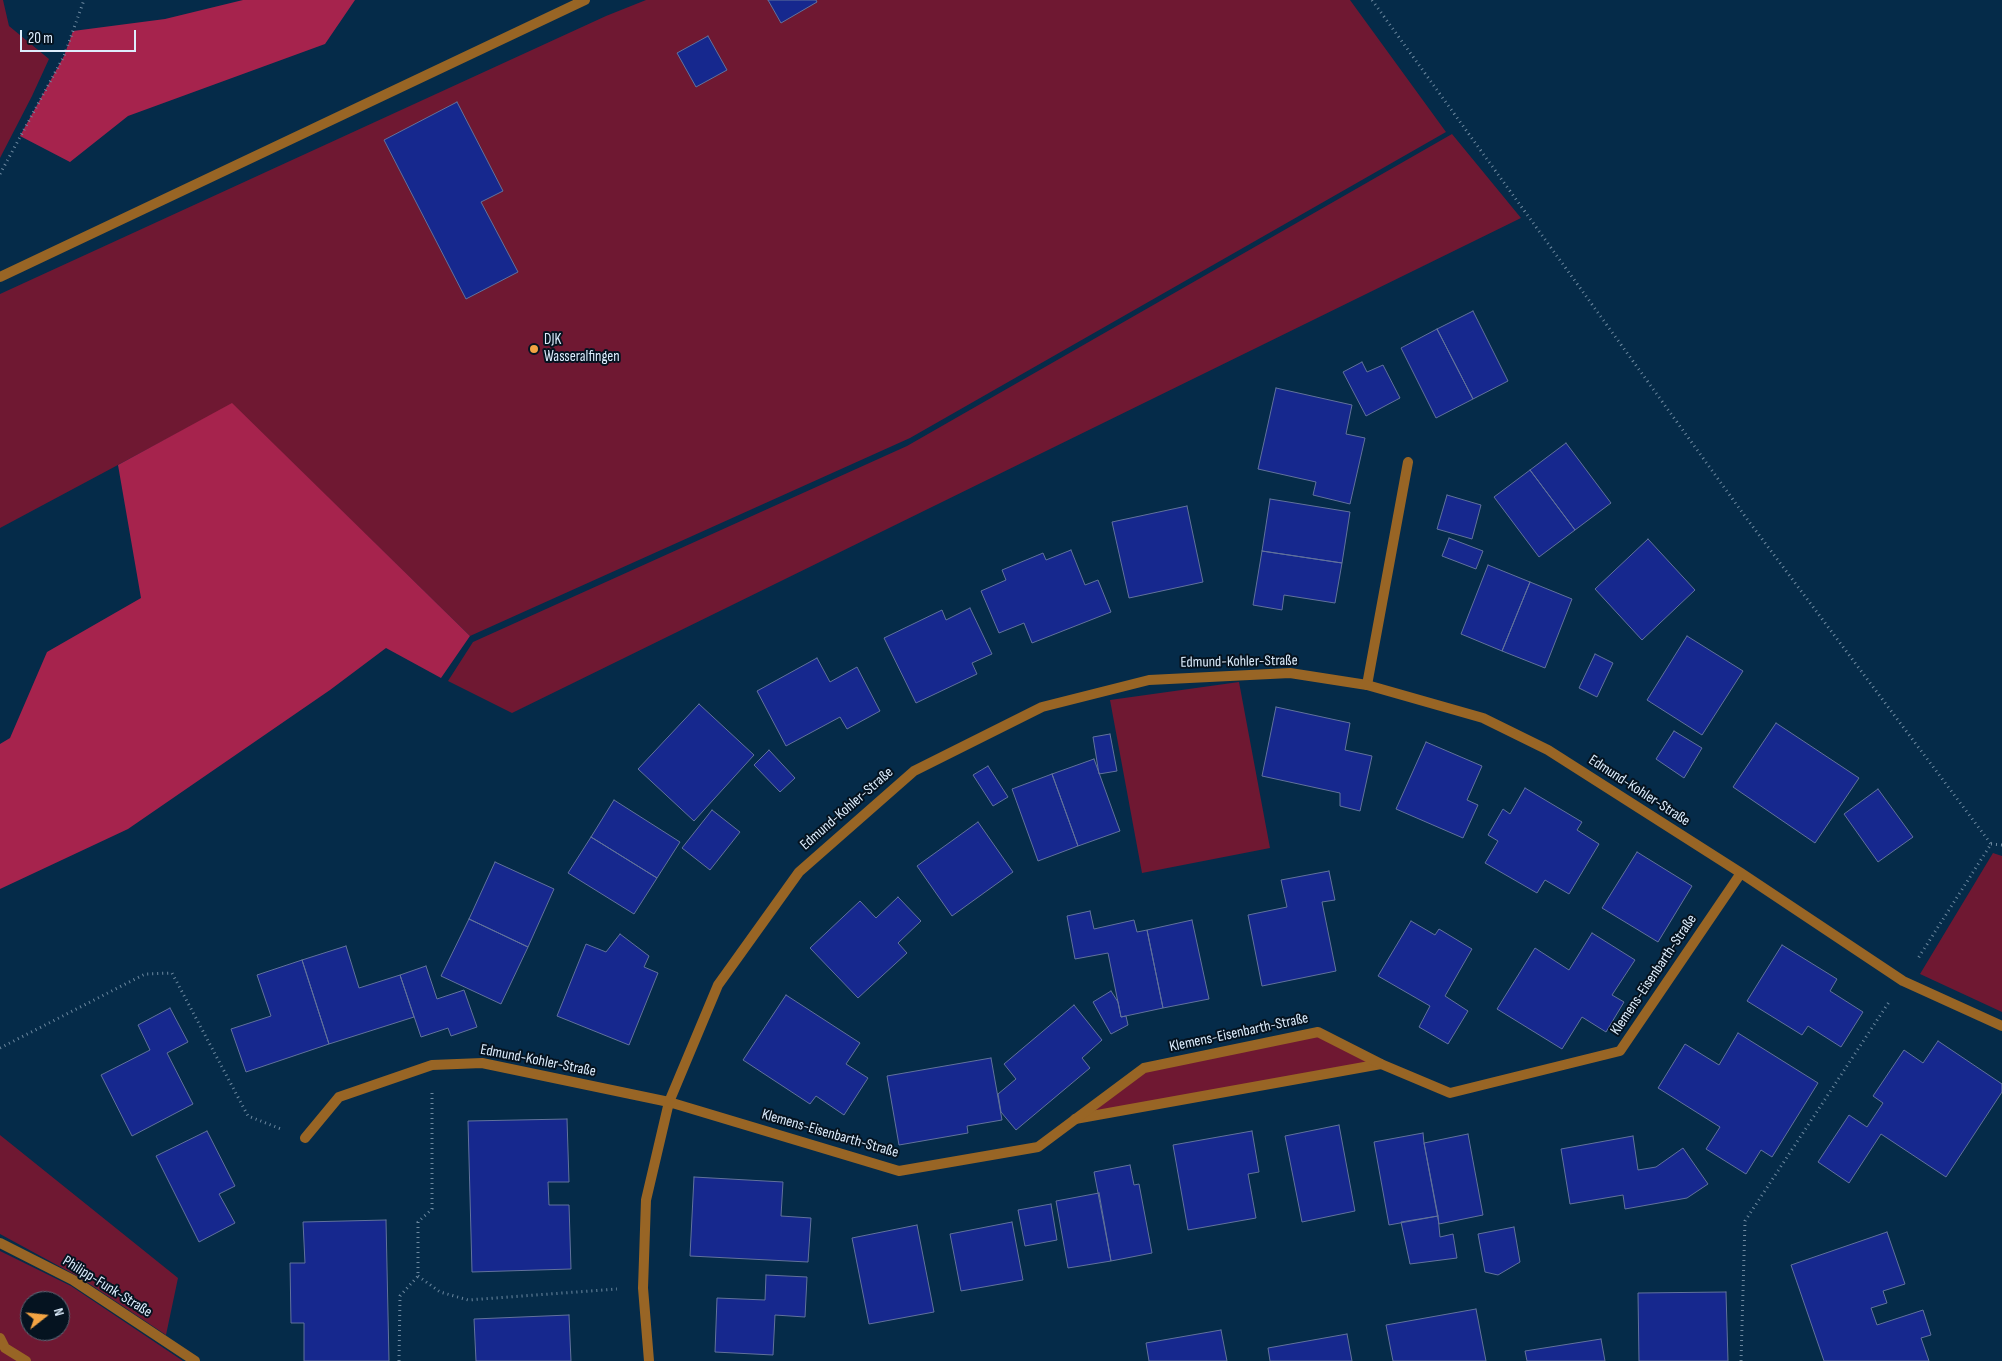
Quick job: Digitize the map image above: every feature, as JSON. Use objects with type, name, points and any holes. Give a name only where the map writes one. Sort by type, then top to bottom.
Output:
[{"type":"street","points":[[0,277],[585,0]]},
{"type":"street","points":[[1367,685],[1408,462]]},
{"type":"street","name":"Edmund-Kohler-Straße","points":[[649,1361],[643,1288],[646,1200],[669,1102],[718,985],[799,872],[914,771],[1042,707],[1149,680],[1290,673],[1367,685],[1482,718],[1540,746],[1741,873],[1903,981],[2002,1026]]},
{"type":"street","name":"Klemens-Eisenbarth-Straße","points":[[669,1102],[899,1171],[1038,1147],[1144,1068],[1318,1032],[1381,1064],[1450,1093],[1620,1051],[1741,873]]},
{"type":"street","name":"Edmund-Kohler-Straße","points":[[305,1138],[340,1096],[432,1064],[482,1063],[669,1102]]},
{"type":"street","points":[[1075,1119],[1381,1064]]},
{"type":"street","name":"Philipp-Funk-Straße","points":[[0,1243],[73,1280],[195,1361]]},
{"type":"street","points":[[0,1338],[5,1348],[26,1361]]},
{"type":"path","points":[[0,174],[64,56],[84,0]]},
{"type":"path","points":[[1372,0],[1747,519],[1991,844],[2002,845]]},
{"type":"path","points":[[1741,1361],[1745,1221],[1991,844]]},
{"type":"path","points":[[0,1048],[145,974],[172,973],[248,1116],[305,1138]]},
{"type":"path","points":[[399,1361],[400,1296],[418,1276],[418,1222],[432,1209],[432,1064]]},
{"type":"path","points":[[418,1276],[440,1292],[468,1300],[643,1288]]},
{"type":"shaded area","points":[[0,0],[3,0],[9,26],[49,59],[0,158]]},
{"type":"shaded area","points":[[243,0],[355,0],[325,44],[128,116],[70,162],[20,136],[64,56],[73,31],[165,19]]},
{"type":"shaded area","name":"DJK Wasseralfingen","points":[[646,0],[1350,0],[1446,132],[910,438],[470,636],[232,404],[0,528],[0,294],[606,16]]},
{"type":"shaded area","points":[[1452,134],[1521,218],[512,713],[448,681],[473,642],[907,446]]},
{"type":"shaded area","points":[[232,403],[470,636],[441,678],[386,648],[330,690],[128,829],[0,889],[0,744],[10,738],[47,652],[141,598],[118,465]]},
{"type":"shaded area","points":[[1239,682],[1270,848],[1142,873],[1110,700]]},
{"type":"shaded area","points":[[1993,853],[2002,856],[2002,1012],[1920,974]]},
{"type":"shaded area","points":[[1318,1032],[1381,1064],[1075,1119],[1144,1068]]},
{"type":"shaded area","points":[[0,1135],[178,1278],[166,1335],[79,1277],[0,1234]]},
{"type":"shaded area","points":[[0,1251],[71,1286],[183,1361],[0,1361]]},
{"type":"building","points":[[768,0],[816,0],[817,2],[781,23]]},
{"type":"building","points":[[708,36],[727,70],[696,87],[677,53]]},
{"type":"building","points":[[457,102],[503,191],[481,202],[518,272],[466,299],[384,140]]},
{"type":"building","points":[[1473,311],[1508,381],[1473,399],[1437,329]]},
{"type":"building","points":[[1437,329],[1473,399],[1436,418],[1401,348]]},
{"type":"building","points":[[1362,362],[1367,372],[1383,365],[1400,398],[1366,416],[1343,372]]},
{"type":"building","points":[[1276,388],[1352,405],[1346,434],[1365,438],[1350,504],[1313,495],[1316,482],[1258,469]]},
{"type":"building","points":[[1566,443],[1611,503],[1575,530],[1530,470]]},
{"type":"building","points":[[1530,470],[1575,530],[1539,557],[1494,497]]},
{"type":"building","points":[[1447,495],[1481,505],[1472,539],[1437,529]]},
{"type":"building","points":[[1270,499],[1350,512],[1342,563],[1262,551]]},
{"type":"building","points":[[1187,506],[1203,582],[1129,598],[1112,522]]},
{"type":"building","points":[[1449,538],[1483,551],[1476,569],[1442,556]]},
{"type":"building","points":[[1648,539],[1695,590],[1642,640],[1595,589]]},
{"type":"building","points":[[1071,550],[1085,585],[1098,580],[1111,612],[1032,643],[1024,623],[999,633],[981,591],[1006,580],[1002,570],[1043,553],[1046,560]]},
{"type":"building","points":[[1262,551],[1342,563],[1335,603],[1284,595],[1282,610],[1253,605]]},
{"type":"building","points":[[1488,565],[1530,582],[1502,651],[1461,634]]},
{"type":"building","points":[[1530,582],[1572,599],[1545,668],[1502,651]]},
{"type":"building","points":[[970,608],[992,654],[972,663],[977,674],[916,703],[884,638],[942,610],[946,620]]},
{"type":"building","points":[[1687,636],[1743,671],[1702,735],[1647,700]]},
{"type":"building","points":[[1595,654],[1613,663],[1597,697],[1579,688]]},
{"type":"building","points":[[817,658],[830,682],[857,667],[880,711],[847,729],[840,717],[786,746],[757,691]]},
{"type":"building","points":[[699,704],[754,755],[694,821],[638,769]]},
{"type":"building","points":[[1276,707],[1350,723],[1345,750],[1372,756],[1360,811],[1340,806],[1340,793],[1262,776]]},
{"type":"building","points":[[1776,723],[1859,778],[1815,843],[1733,787]]},
{"type":"building","points":[[1674,731],[1702,748],[1684,778],[1656,759]]},
{"type":"building","points":[[1110,734],[1117,771],[1099,774],[1093,737]]},
{"type":"building","points":[[1426,742],[1482,766],[1467,800],[1478,805],[1463,838],[1396,809]]},
{"type":"building","points":[[769,750],[795,778],[780,792],[754,765]]},
{"type":"building","points":[[1094,759],[1120,831],[1078,846],[1052,774]]},
{"type":"building","points":[[988,766],[1008,797],[993,806],[973,775]]},
{"type":"building","points":[[1052,774],[1078,846],[1038,861],[1012,789]]},
{"type":"building","points":[[1525,788],[1582,822],[1577,830],[1599,844],[1569,894],[1545,880],[1537,893],[1485,863],[1498,841],[1488,835],[1503,809],[1510,814]]},
{"type":"building","points":[[1878,789],[1913,837],[1878,862],[1844,814]]},
{"type":"building","points":[[614,800],[680,842],[657,878],[591,837]]},
{"type":"building","points":[[712,810],[740,832],[710,870],[682,848]]},
{"type":"building","points":[[978,822],[1013,872],[952,916],[917,866]]},
{"type":"building","points":[[591,837],[657,878],[634,914],[568,873]]},
{"type":"building","points":[[1637,852],[1692,886],[1658,942],[1602,908]]},
{"type":"building","points":[[495,862],[554,889],[528,947],[469,919]]},
{"type":"building","points":[[1329,871],[1335,900],[1322,902],[1336,971],[1262,986],[1248,915],[1287,907],[1281,880]]},
{"type":"building","points":[[898,897],[921,921],[898,943],[907,953],[858,998],[810,948],[860,901],[876,918]]},
{"type":"building","points":[[1090,911],[1094,929],[1134,920],[1137,932],[1147,930],[1163,1008],[1121,1017],[1108,953],[1075,959],[1067,916]]},
{"type":"building","points":[[469,919],[528,947],[501,1004],[441,976]]},
{"type":"building","points":[[1192,920],[1209,999],[1163,1008],[1147,930]]},
{"type":"building","points":[[1411,921],[1435,935],[1439,929],[1472,949],[1445,996],[1468,1011],[1448,1044],[1419,1027],[1430,1006],[1378,976]]},
{"type":"building","points":[[1592,933],[1635,960],[1612,995],[1624,1002],[1606,1032],[1582,1017],[1562,1049],[1497,1009],[1535,948],[1569,970]]},
{"type":"building","points":[[620,934],[649,956],[644,967],[658,973],[629,1045],[557,1016],[586,944],[606,952]]},
{"type":"building","points":[[1782,945],[1837,979],[1830,991],[1863,1012],[1841,1047],[1808,1026],[1802,1035],[1747,1001]]},
{"type":"building","points":[[346,946],[359,988],[400,975],[414,1017],[329,1044],[302,960]]},
{"type":"building","points":[[302,960],[329,1044],[246,1072],[231,1029],[271,1016],[257,975]]},
{"type":"building","points":[[426,966],[437,999],[464,990],[477,1027],[451,1036],[448,1028],[421,1037],[400,975]]},
{"type":"building","points":[[1111,991],[1118,1002],[1121,1017],[1126,1016],[1128,1025],[1111,1034],[1093,1002]]},
{"type":"building","points":[[786,995],[860,1043],[846,1064],[868,1078],[844,1115],[816,1096],[810,1104],[743,1060]]},
{"type":"building","points":[[1074,1005],[1102,1040],[1082,1058],[1090,1068],[1016,1130],[1001,1112],[998,1094],[1016,1079],[1004,1064]]},
{"type":"building","points":[[170,1008],[188,1042],[167,1053],[193,1104],[132,1136],[101,1075],[150,1050],[138,1025]]},
{"type":"building","points":[[1738,1033],[1818,1083],[1772,1157],[1761,1150],[1746,1174],[1706,1149],[1720,1127],[1658,1088],[1685,1044],[1719,1065]]},
{"type":"building","points":[[1938,1041],[2002,1084],[2002,1092],[1946,1177],[1881,1134],[1849,1183],[1818,1162],[1849,1115],[1867,1127],[1883,1103],[1873,1096],[1904,1050],[1923,1063]]},
{"type":"building","points":[[991,1058],[1002,1120],[967,1126],[968,1133],[899,1145],[887,1076]]},
{"type":"building","points":[[567,1119],[569,1182],[548,1182],[549,1205],[569,1205],[571,1269],[472,1272],[468,1121]]},
{"type":"building","points":[[1339,1125],[1355,1211],[1302,1222],[1285,1136]]},
{"type":"building","points":[[207,1131],[235,1186],[219,1194],[235,1223],[199,1242],[156,1156]]},
{"type":"building","points":[[1252,1131],[1259,1172],[1248,1174],[1256,1218],[1188,1230],[1173,1145]]},
{"type":"building","points":[[1423,1133],[1438,1216],[1389,1225],[1374,1142]]},
{"type":"building","points":[[1468,1134],[1483,1215],[1439,1224],[1424,1143]]},
{"type":"building","points":[[1633,1136],[1638,1170],[1656,1167],[1683,1148],[1708,1184],[1687,1198],[1625,1209],[1623,1195],[1570,1204],[1561,1149]]},
{"type":"building","points":[[1130,1165],[1134,1185],[1139,1184],[1152,1253],[1111,1261],[1094,1172]]},
{"type":"building","points":[[694,1177],[783,1182],[781,1216],[811,1218],[808,1262],[690,1256]]},
{"type":"building","points":[[1099,1193],[1111,1261],[1068,1268],[1056,1201]]},
{"type":"building","points":[[1051,1204],[1057,1240],[1025,1246],[1018,1210]]},
{"type":"building","points":[[1438,1216],[1440,1237],[1453,1234],[1457,1258],[1410,1264],[1401,1222]]},
{"type":"building","points":[[386,1220],[389,1361],[304,1361],[304,1323],[291,1323],[290,1263],[305,1263],[303,1222]]},
{"type":"building","points":[[1012,1222],[1023,1280],[961,1291],[950,1234]]},
{"type":"building","points":[[917,1225],[934,1312],[869,1324],[852,1238]]},
{"type":"building","points":[[1514,1227],[1520,1262],[1498,1275],[1485,1272],[1478,1234]]},
{"type":"building","points":[[1887,1232],[1905,1284],[1883,1291],[1887,1303],[1871,1308],[1877,1325],[1923,1310],[1931,1335],[1921,1338],[1929,1361],[1824,1361],[1791,1265]]},
{"type":"building","points":[[766,1275],[807,1277],[805,1317],[775,1315],[773,1355],[715,1352],[717,1298],[765,1300]]},
{"type":"building","points":[[1726,1292],[1728,1361],[1639,1361],[1638,1293]]},
{"type":"building","points":[[1476,1309],[1486,1361],[1393,1361],[1386,1325]]},
{"type":"building","points":[[569,1315],[571,1361],[476,1361],[474,1319]]},
{"type":"building","points":[[1221,1330],[1227,1361],[1149,1361],[1146,1343]]},
{"type":"building","points":[[1347,1334],[1352,1361],[1270,1361],[1268,1348]]},
{"type":"building","points":[[1601,1339],[1605,1361],[1527,1361],[1525,1351]]},
{"type":"place","name":"DJK Wasseralfingen","points":[[534,349]]}]
